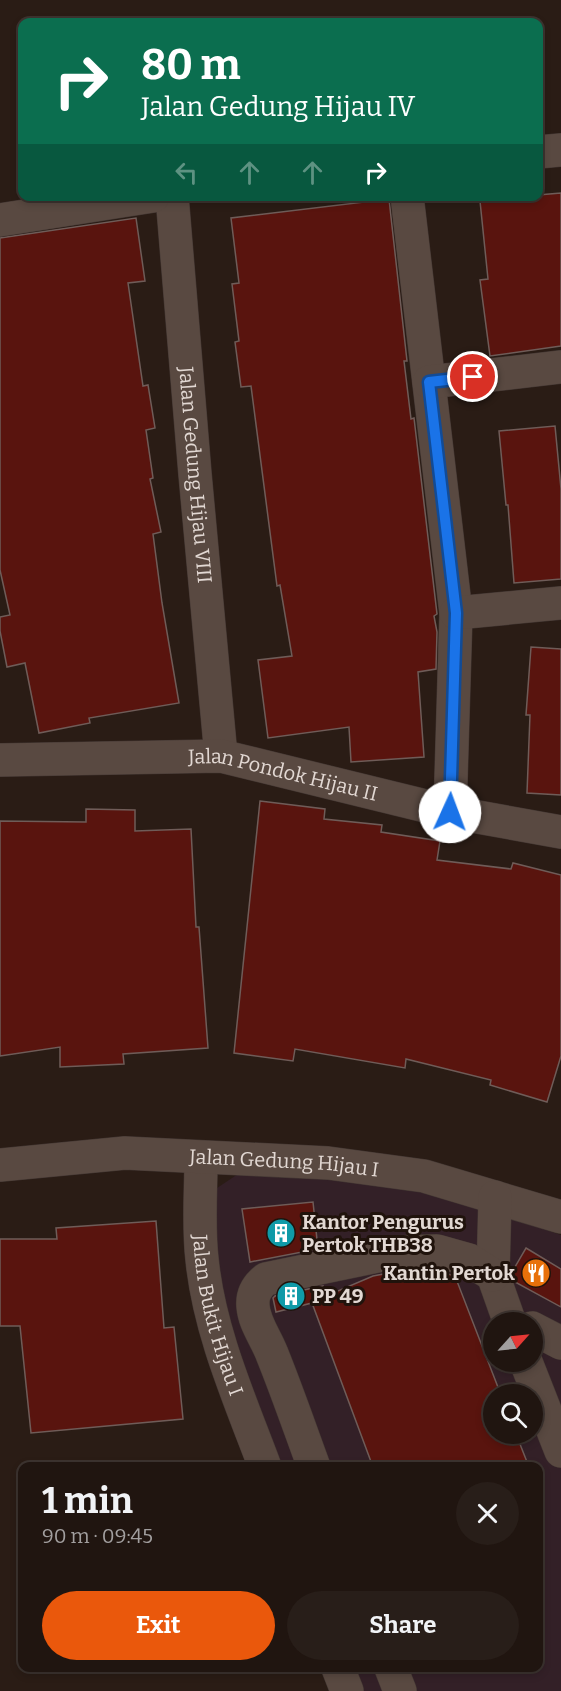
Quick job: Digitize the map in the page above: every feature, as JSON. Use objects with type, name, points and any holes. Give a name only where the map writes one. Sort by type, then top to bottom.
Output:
[{"type":"street","points":[[543,152],[561,150]]},
{"type":"street","points":[[0,220],[121,201]]},
{"type":"street","name":"Jalan Gedung Hijau VIII","points":[[172,201],[222,756]]},
{"type":"street","points":[[408,201],[456,613],[450,812]]},
{"type":"street","points":[[429,382],[561,367]]},
{"type":"street","points":[[456,613],[561,603]]},
{"type":"street","name":"Jalan Pondok Hijau II","points":[[2,752],[222,756],[450,812],[561,832]]},
{"type":"street","name":"Jalan Gedung Hijau I","points":[[0,1165],[125,1153],[328,1163],[424,1176],[561,1217]]},
{"type":"street","name":"Jalan Bukit Hijau I","points":[[201,1158],[201,1258],[208,1297],[222,1352],[263,1462]]},
{"type":"street","points":[[495,1197],[493,1275],[513,1312]]},
{"type":"street","points":[[312,1462],[253,1307],[254,1293],[258,1285],[266,1279],[397,1252],[437,1251],[469,1260],[493,1275]]},
{"type":"street","points":[[543,1334],[561,1343]]},
{"type":"street","points":[[222,1352],[288,1399]]},
{"type":"street","points":[[531,1372],[555,1417],[561,1451]]},
{"type":"street","points":[[340,1672],[347,1691]]},
{"type":"street","points":[[393,1672],[400,1691]]},
{"type":"shaded area","points":[[238,1174],[345,1178],[427,1190],[561,1235],[561,1691],[358,1691],[351,1672],[543,1672],[543,1462],[271,1462],[208,1297],[214,1190]]},
{"type":"building","points":[[561,193],[561,346],[490,356],[480,280],[488,279],[480,201],[543,201],[543,195]]},
{"type":"building","points":[[372,201],[389,201],[407,361],[404,361],[411,419],[414,418],[437,614],[434,616],[437,632],[436,669],[418,672],[424,757],[351,762],[349,727],[268,738],[258,660],[292,656],[280,585],[277,586],[251,386],[241,387],[235,342],[239,341],[232,284],[239,283],[231,218]]},
{"type":"building","points":[[136,218],[145,281],[128,283],[143,386],[148,385],[155,428],[146,430],[153,478],[150,479],[161,532],[153,534],[179,703],[89,718],[90,723],[39,733],[25,663],[7,667],[0,631],[0,617],[10,615],[0,570],[0,238]]},
{"type":"building","points":[[555,426],[561,489],[561,579],[514,583],[499,431]]},
{"type":"building","points":[[531,647],[561,649],[561,795],[527,793],[530,715],[526,715]]},
{"type":"building","points":[[260,801],[325,809],[324,819],[382,825],[381,832],[440,841],[437,860],[511,869],[513,863],[561,875],[561,1056],[547,1102],[490,1085],[491,1080],[406,1059],[405,1068],[295,1049],[293,1061],[234,1053]]},
{"type":"building","points":[[86,809],[135,810],[135,831],[191,829],[196,927],[199,927],[208,1048],[123,1054],[124,1064],[60,1067],[60,1047],[0,1056],[0,821],[86,822]]},
{"type":"building","name":"Kantor Pengurus Pertok THB38","points":[[313,1202],[318,1249],[250,1262],[242,1209]]},
{"type":"building","points":[[156,1221],[164,1328],[174,1327],[183,1419],[31,1433],[20,1326],[0,1326],[0,1239],[57,1239],[56,1228]]},
{"type":"building","name":"Kantin Pertok","points":[[526,1248],[561,1269],[561,1307],[515,1282],[512,1272]]},
{"type":"building","points":[[435,1270],[455,1276],[483,1348],[483,1372],[492,1372],[497,1384],[483,1384],[483,1444],[520,1444],[527,1462],[371,1462],[312,1303],[276,1312],[273,1298],[323,1286],[324,1297],[373,1276],[399,1271]]},
{"type":"place","name":"Kantor Pengurus Pertok THB38","points":[[281,1233]]},
{"type":"place","name":"Kantin Pertok","points":[[536,1273]]},
{"type":"place","name":"PP 49","points":[[291,1296]]},
{"type":"route","points":[[450,812],[456,613],[429,382],[473,377]]}]
